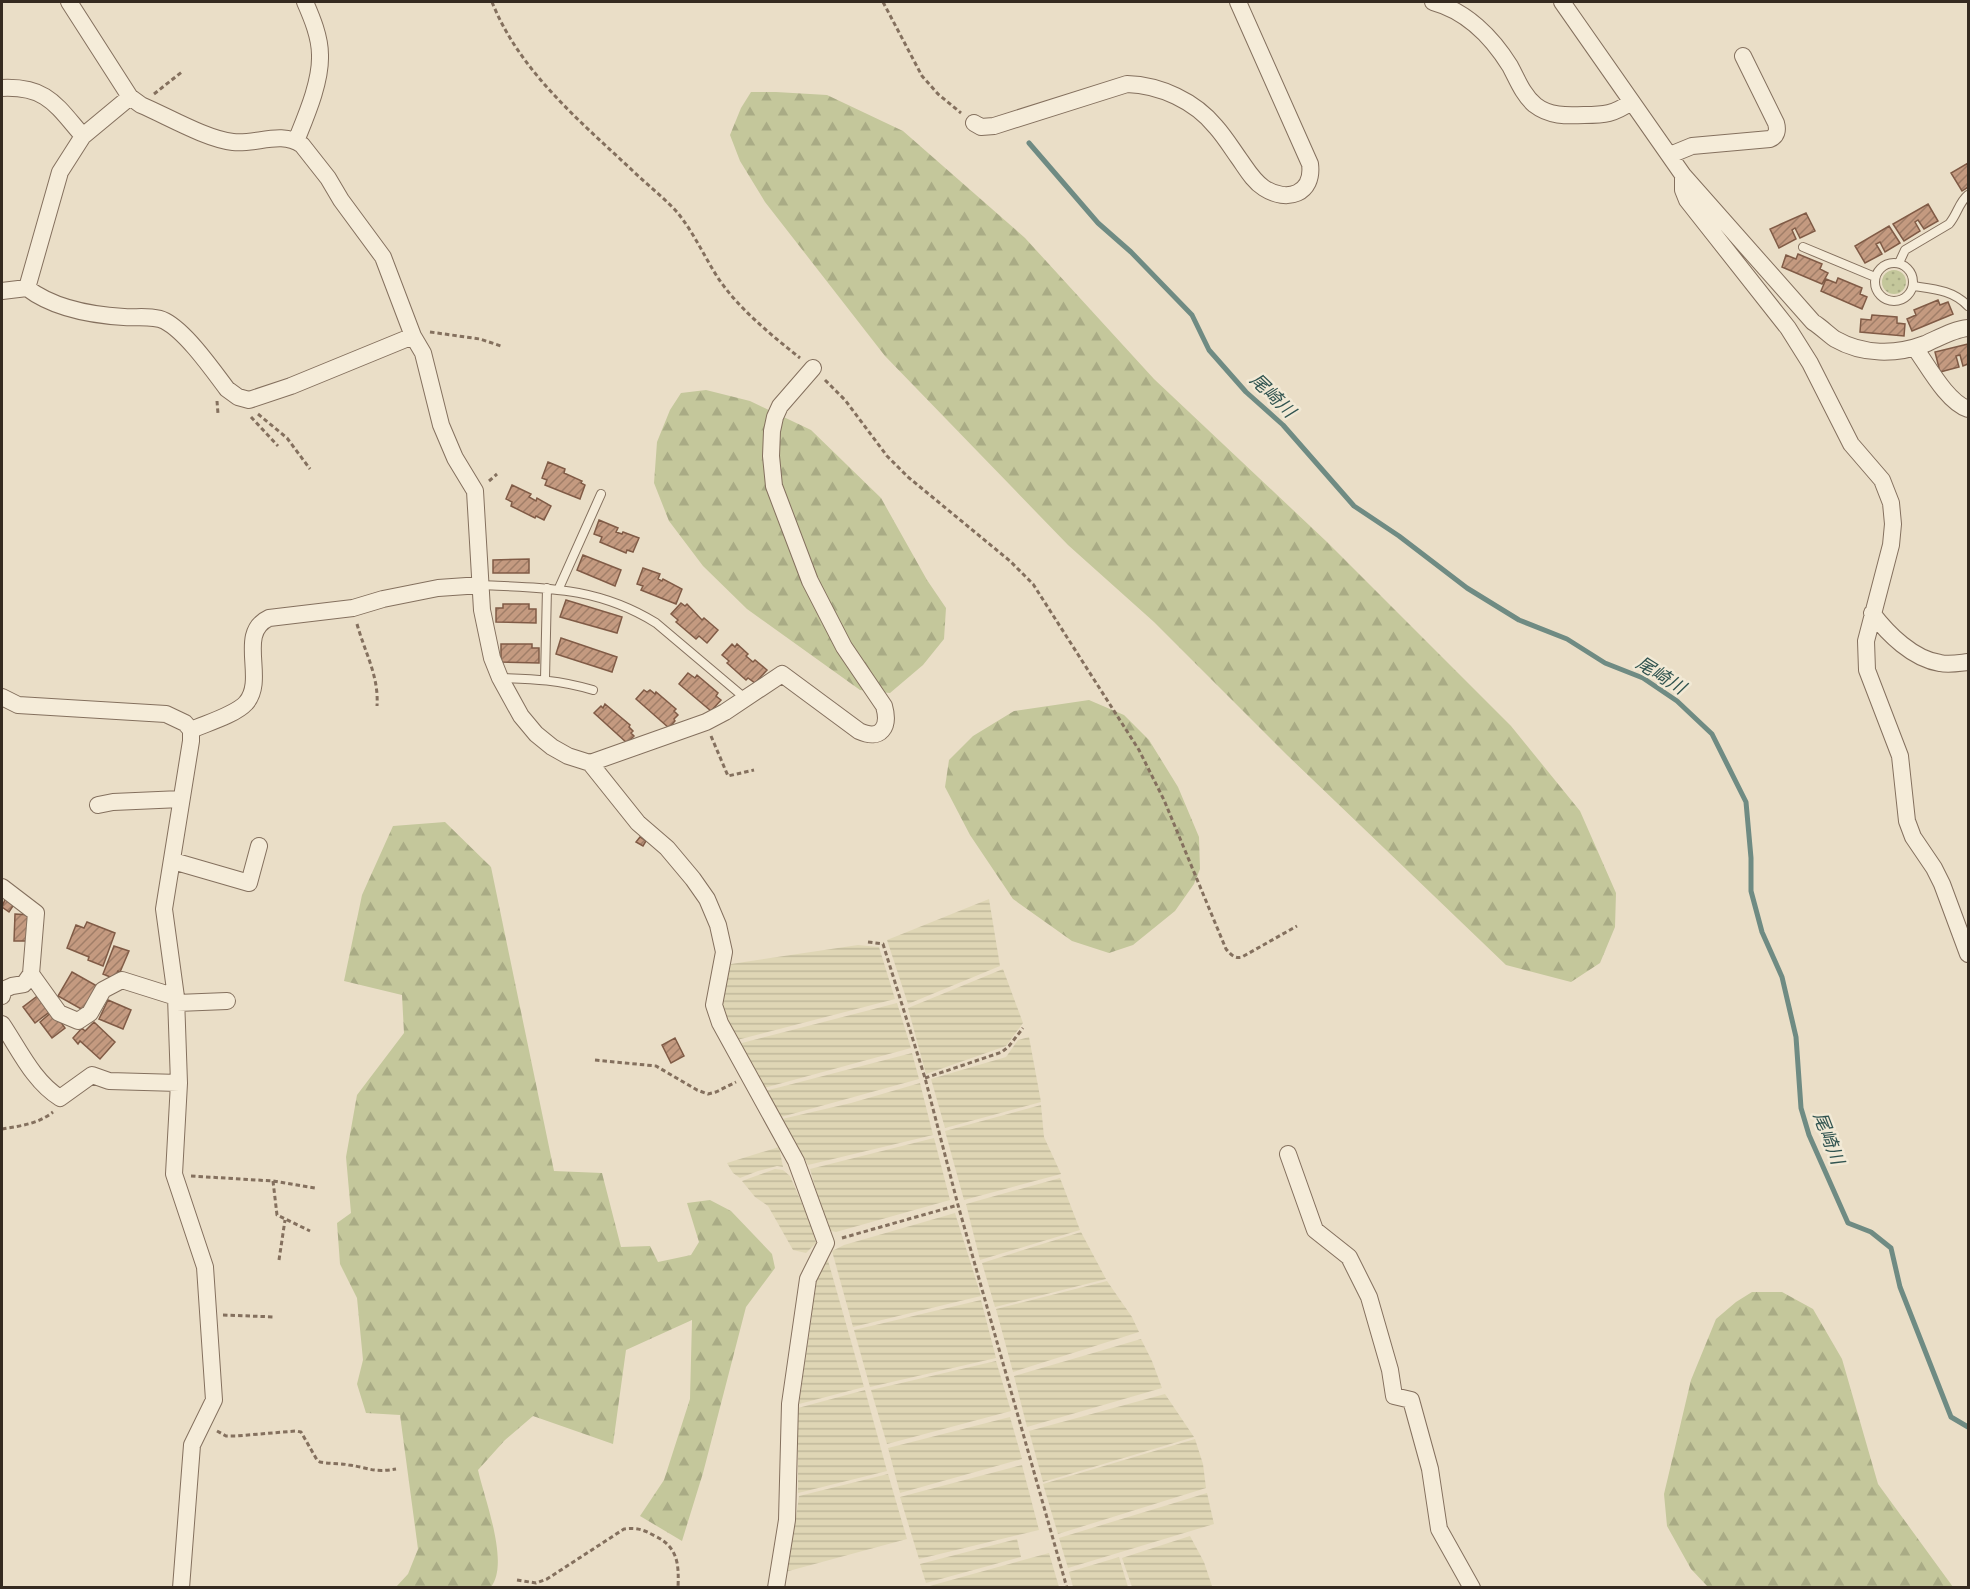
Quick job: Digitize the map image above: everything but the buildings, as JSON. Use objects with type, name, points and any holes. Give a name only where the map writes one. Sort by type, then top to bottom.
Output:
[{"type":"street","points":[[69,2],[136,101],[226,141],[246,142],[282,137],[296,141],[306,149],[328,178],[382,257],[413,336],[423,353],[441,425],[455,458],[475,491],[484,620],[492,658],[500,678],[521,716],[536,734],[568,756],[590,763],[638,822],[667,848],[707,899],[718,925],[724,952],[714,1005],[720,1023],[796,1161],[826,1243],[808,1279],[790,1404],[787,1520],[776,1587]]},
{"type":"street","points":[[296,141],[314,90],[320,56],[314,23],[305,2]]},
{"type":"street","points":[[974,123],[981,126],[994,126],[1127,84],[1157,88],[1204,115],[1215,126],[1257,183],[1280,196],[1296,194],[1306,184],[1311,170],[1310,164],[1238,2]]},
{"type":"street","points":[[1433,2],[1458,13],[1477,26],[1499,50],[1527,97],[1544,110],[1563,116],[1604,115],[1618,111],[1632,102]]},
{"type":"street","points":[[1562,2],[1683,175],[1813,322],[1835,338],[1872,352],[1894,352],[1915,348],[1968,328]]},
{"type":"street","points":[[1670,156],[1692,146],[1770,139],[1776,135],[1776,123],[1743,56]]},
{"type":"street","points":[[2,88],[27,89],[47,97],[57,105],[83,136]]},
{"type":"street","points":[[27,288],[60,172],[83,136],[136,101]]},
{"type":"street","points":[[1683,175],[1683,190],[1687,200],[1788,328],[1810,363],[1851,444],[1882,480],[1891,503],[1893,524],[1891,545],[1866,641],[1867,670],[1900,756],[1907,821],[1913,837],[1942,884],[1968,954]]},
{"type":"street","points":[[2,291],[27,288],[38,297],[84,311],[108,316],[163,320],[176,327],[227,389],[244,399],[291,386],[413,336]]},
{"type":"street","points":[[1915,348],[1950,396],[1958,404],[1968,409]]},
{"type":"street","points":[[590,763],[706,722],[746,699],[782,674],[869,736],[880,732],[886,722],[884,706],[844,647],[810,581],[774,486],[771,456],[775,417],[780,406],[813,368]]},
{"type":"street","points":[[191,730],[240,709],[252,695],[254,687],[253,636],[262,621],[269,618],[353,608],[383,598],[438,588],[481,585]]},
{"type":"street","points":[[1872,613],[1895,639],[1929,660],[1939,663],[1968,662]]},
{"type":"street","points":[[2,697],[18,705],[166,714],[184,723],[191,730],[164,909],[176,1000],[178,1083],[174,1174],[205,1267],[214,1400],[192,1445],[181,1587]]},
{"type":"street","points":[[98,805],[113,802],[181,799]]},
{"type":"street","points":[[173,861],[249,883],[259,846]]},
{"type":"street","points":[[2,887],[36,913],[31,974],[24,984],[3,990],[2,996]]},
{"type":"street","points":[[31,974],[59,1013],[78,1021],[90,1013],[104,990],[122,980],[176,1000],[227,1001]]},
{"type":"street","points":[[2,1023],[40,1081],[50,1092],[60,1098],[92,1076],[109,1081],[178,1083]]},
{"type":"street","points":[[1288,1154],[1315,1230],[1349,1257],[1369,1297],[1390,1370],[1394,1396],[1411,1400],[1430,1469],[1439,1529],[1472,1587]]},
{"type":"lane","points":[[1899,263],[1905,250],[1949,224],[1968,195]]},
{"type":"lane","points":[[1803,247],[1875,276]]},
{"type":"lane","points":[[1899,263],[1908,270],[1913,280],[1911,292],[1901,300],[1889,301],[1878,295],[1874,283],[1875,276],[1887,264],[1899,263]]},
{"type":"lane","points":[[1913,286],[1947,292],[1961,298],[1968,306]]},
{"type":"lane","points":[[559,588],[601,494]]},
{"type":"lane","points":[[481,585],[559,588],[587,594],[641,613],[746,699]]},
{"type":"lane","points":[[545,679],[547,588]]},
{"type":"lane","points":[[500,678],[545,679],[593,690]]},
{"type":"path","points":[[492,2],[500,24],[525,60],[567,110],[676,211],[732,297],[771,335],[813,368],[845,400],[888,456],[908,477],[1010,561],[1033,584],[1139,750],[1164,800],[1229,954],[1242,957],[1297,926]]},
{"type":"path","points":[[883,2],[922,76],[938,94],[974,123]]},
{"type":"path","points":[[136,101],[183,71]]},
{"type":"path","points":[[413,336],[428,332],[480,339],[501,346]]},
{"type":"path","points":[[244,399],[254,421],[278,446]]},
{"type":"path","points":[[244,399],[253,411],[286,438],[310,469]]},
{"type":"path","points":[[353,608],[375,674],[378,691],[377,706]]},
{"type":"path","points":[[706,722],[728,776],[754,770]]},
{"type":"path","points":[[868,942],[883,945],[925,1078],[958,1205],[1067,1587]]},
{"type":"path","points":[[925,1078],[1002,1053],[1023,1028]]},
{"type":"path","points":[[595,1059],[656,1066],[708,1094],[748,1076]]},
{"type":"path","points":[[2,1128],[26,1125],[45,1119],[58,1106],[60,1098]]},
{"type":"path","points":[[174,1174],[273,1181],[315,1188]]},
{"type":"path","points":[[273,1181],[277,1215],[310,1231]]},
{"type":"path","points":[[826,1243],[958,1205]]},
{"type":"path","points":[[279,1260],[285,1220]]},
{"type":"path","points":[[208,1314],[275,1317]]},
{"type":"path","points":[[205,1418],[219,1433],[226,1436],[301,1432],[316,1460],[320,1462],[351,1465],[380,1472],[396,1469]]},
{"type":"path","points":[[517,1580],[536,1583],[547,1579],[624,1529],[633,1528],[642,1529],[671,1546],[678,1571],[678,1587]]},
{"type":"shaded area","points":[[989,899],[1000,966],[908,1004],[887,940]]},
{"type":"shaded area","points":[[858,945],[879,947],[895,999],[737,1040],[720,1006],[731,964]]},
{"type":"shaded area","points":[[1003,969],[1023,1023],[1006,1046],[926,1074],[908,1008]]},
{"type":"shaded area","points":[[897,1003],[911,1048],[764,1088],[738,1044]]},
{"type":"shaded area","points":[[1029,1037],[1041,1102],[945,1128],[931,1079],[1006,1057],[1018,1040]]},
{"type":"shaded area","points":[[912,1053],[919,1079],[781,1117],[765,1091]]},
{"type":"shaded area","points":[[920,1083],[933,1135],[808,1165],[782,1119],[851,1103]]},
{"type":"shaded area","points":[[1041,1105],[1044,1137],[1061,1174],[964,1200],[945,1131]]},
{"type":"shaded area","points":[[934,1138],[950,1200],[836,1232],[827,1230],[810,1169]]},
{"type":"shaded area","points":[[779,1147],[783,1167],[777,1166],[740,1178],[733,1173],[727,1163]]},
{"type":"shaded area","points":[[775,1169],[783,1170],[790,1176],[811,1224],[816,1243],[806,1253],[793,1250],[768,1206],[755,1197],[742,1181]]},
{"type":"shaded area","points":[[1060,1178],[1080,1230],[980,1260],[966,1204]]},
{"type":"shaded area","points":[[955,1213],[981,1296],[853,1327],[832,1251],[844,1245]]},
{"type":"shaded area","points":[[1081,1232],[1106,1279],[995,1307],[982,1263]]},
{"type":"shaded area","points":[[827,1257],[864,1387],[799,1404],[812,1314],[815,1268]]},
{"type":"shaded area","points":[[1107,1281],[1132,1317],[1139,1332],[1013,1372],[996,1309]]},
{"type":"shaded area","points":[[981,1300],[996,1358],[870,1387],[854,1330]]},
{"type":"shaded area","points":[[1141,1339],[1162,1388],[1027,1427],[1014,1376]]},
{"type":"shaded area","points":[[996,1361],[1011,1411],[887,1444],[871,1390]]},
{"type":"shaded area","points":[[865,1390],[887,1471],[798,1493],[798,1408]]},
{"type":"shaded area","points":[[1165,1394],[1194,1437],[1043,1482],[1029,1431]]},
{"type":"shaded area","points":[[1010,1417],[1022,1459],[900,1493],[888,1448]]},
{"type":"shaded area","points":[[1195,1439],[1203,1464],[1206,1488],[1058,1534],[1043,1484]]},
{"type":"shaded area","points":[[1022,1465],[1039,1530],[919,1559],[900,1497]]},
{"type":"shaded area","points":[[888,1474],[907,1539],[785,1572],[799,1496]]},
{"type":"shaded area","points":[[1207,1493],[1214,1524],[1068,1568],[1059,1538]]},
{"type":"shaded area","points":[[1190,1536],[1204,1562],[1212,1586],[1132,1587],[1122,1558]]},
{"type":"shaded area","points":[[1017,1539],[1021,1557],[926,1583],[920,1564]]},
{"type":"shaded area","points":[[1049,1553],[1059,1587],[926,1587]]},
{"type":"shaded area","points":[[1119,1557],[1128,1587],[1073,1587],[1069,1572]]},
{"type":"green space","points":[[751,92],[827,95],[903,131],[1025,238],[1154,379],[1327,542],[1511,726],[1580,811],[1616,893],[1615,927],[1600,963],[1571,982],[1506,965],[1287,755],[1154,622],[1068,545],[885,356],[765,202],[740,161],[730,135],[741,108]]},
{"type":"green space","points":[[1894,270],[1902,274],[1906,282],[1902,290],[1894,294],[1886,290],[1882,282],[1886,274]]},
{"type":"green space","points":[[706,390],[750,401],[811,430],[881,498],[927,580],[946,608],[944,639],[923,665],[890,693],[860,690],[747,609],[703,566],[669,521],[654,483],[657,442],[670,410],[681,393]]},
{"type":"green space","points":[[1089,700],[1124,715],[1149,740],[1178,787],[1199,837],[1200,869],[1194,884],[1175,911],[1133,945],[1109,953],[1072,941],[1013,899],[970,835],[945,787],[949,760],[973,736],[1014,711]]},
{"type":"green space","points":[[445,822],[491,867],[554,1171],[602,1173],[621,1247],[650,1246],[658,1262],[691,1255],[699,1242],[687,1203],[710,1200],[731,1211],[772,1254],[775,1268],[746,1307],[703,1473],[682,1541],[640,1516],[664,1480],[690,1399],[692,1320],[626,1350],[613,1444],[533,1416],[505,1440],[478,1470],[497,1547],[498,1563],[491,1587],[396,1587],[408,1574],[418,1549],[400,1415],[366,1413],[357,1384],[363,1360],[357,1298],[340,1264],[337,1223],[351,1213],[346,1157],[357,1095],[404,1033],[402,995],[344,981],[362,895],[393,826]]},
{"type":"green space","points":[[1752,1292],[1782,1292],[1813,1309],[1842,1359],[1878,1484],[1953,1587],[1708,1587],[1691,1569],[1667,1526],[1664,1494],[1691,1380],[1716,1319]]},
{"type":"waterway","name":"尾崎川","points":[[1029,143],[1098,223],[1131,252],[1192,315],[1209,350],[1246,392],[1283,425],[1354,506],[1399,536],[1467,588],[1519,620],[1567,639],[1605,663],[1643,678],[1677,701],[1712,734],[1746,802],[1751,858],[1751,891],[1762,932],[1782,977],[1796,1037],[1801,1108],[1809,1135],[1848,1223],[1871,1232],[1891,1248],[1900,1287],[1951,1417],[1968,1427]]}]
